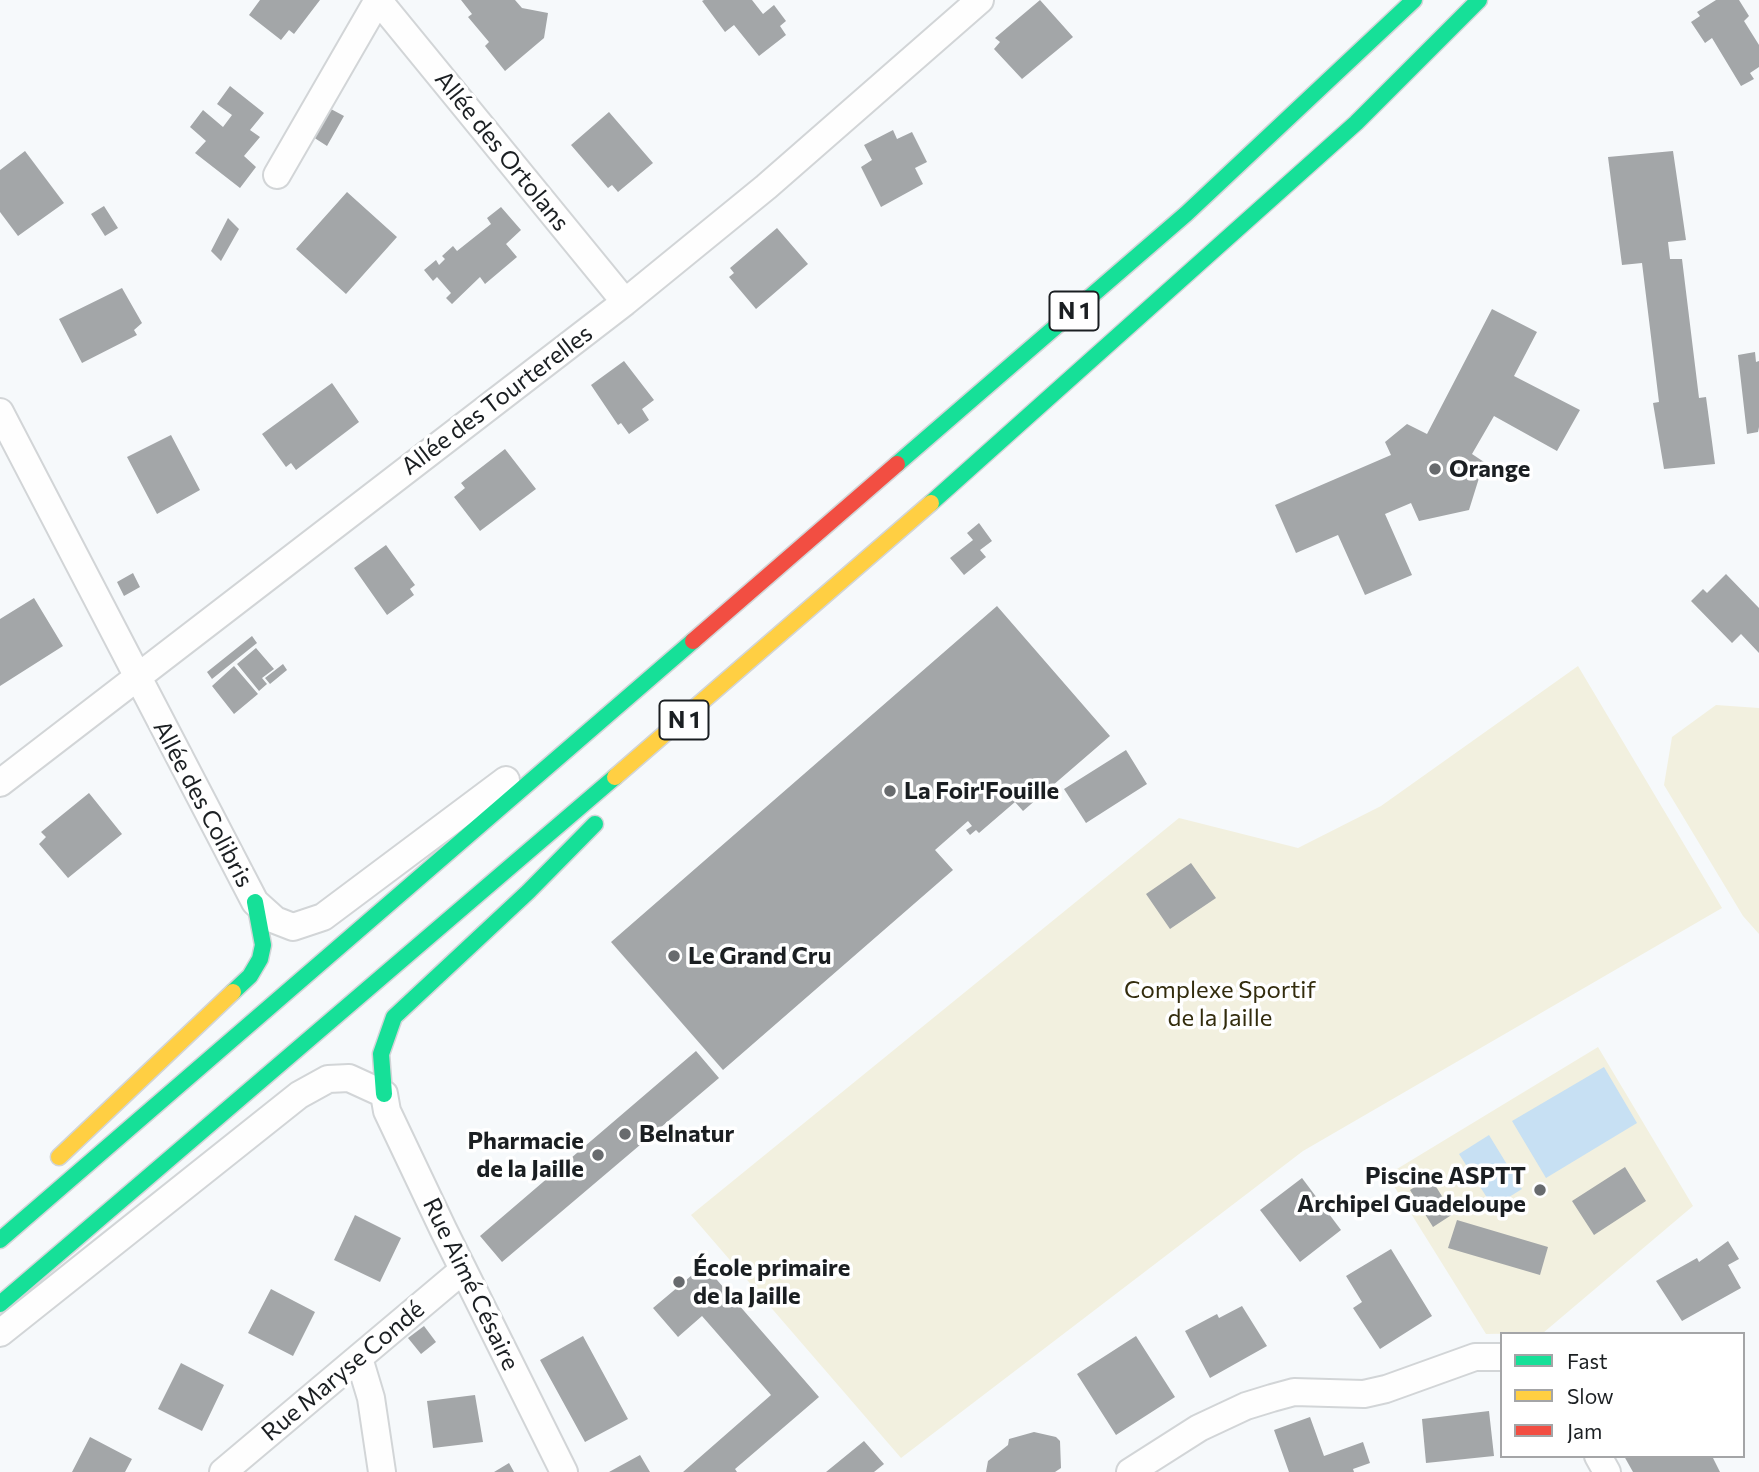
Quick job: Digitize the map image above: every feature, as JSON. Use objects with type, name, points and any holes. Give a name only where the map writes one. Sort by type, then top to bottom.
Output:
[{"type":"highway","name":"N 1","points":[[0,1240],[1186,214],[1414,0]]},
{"type":"highway","name":"N 1","points":[[0,1304],[877,552],[1356,123],[1479,0]]},
{"type":"highway","points":[[622,795],[690,714]]},
{"type":"highway","points":[[384,1094],[380,1070],[381,1054],[394,1017],[426,984],[528,892],[606,812]]},
{"type":"highway","points":[[49,1166],[250,976],[260,960],[263,945],[255,902]]},
{"type":"street","points":[[277,175],[378,0]]},
{"type":"street","name":"Allée des Ortolans","points":[[378,0],[625,302]]},
{"type":"street","name":"Allée des Tourterelles","points":[[0,783],[625,302],[776,179],[980,0]]},
{"type":"street","name":"Allée des Colibris","points":[[0,412],[255,902],[284,925],[302,926],[323,917],[724,613]]},
{"type":"street","points":[[0,1333],[316,1083],[349,1078],[384,1094]]},
{"type":"street","name":"Rue Aimé Césaire","points":[[384,1094],[387,1111],[564,1472]]},
{"type":"street","name":"Rue Maryse Condé","points":[[223,1472],[463,1270]]},
{"type":"street","points":[[1130,1472],[1199,1428],[1245,1406],[1294,1392],[1364,1394],[1386,1390],[1475,1357],[1500,1357]]},
{"type":"street","points":[[359,1358],[371,1398],[382,1472]]},
{"type":"green space","name":"Complexe Sportif de la Jaille","points":[[1578,666],[1722,908],[1303,1151],[901,1458],[691,1215],[1179,818],[1298,848],[1381,806]]},
{"type":"green space","points":[[1716,705],[1759,708],[1759,934],[1743,916],[1664,785],[1672,737]]},
{"type":"green space","name":"Piscine ASPTT Archipel Guadeloupe","points":[[1598,1047],[1693,1206],[1544,1332],[1486,1334],[1387,1175]]},
{"type":"water","points":[[1604,1067],[1637,1123],[1546,1178],[1512,1121]]},
{"type":"water","points":[[1489,1135],[1522,1189],[1493,1207],[1459,1154]]},
{"type":"building","points":[[260,0],[320,0],[294,34],[289,30],[281,40],[249,15]]},
{"type":"building","points":[[461,0],[515,0],[522,8],[548,13],[544,38],[505,71],[485,46],[489,42],[468,17],[472,14]]},
{"type":"building","points":[[752,0],[763,14],[774,5],[786,21],[780,26],[786,35],[759,56],[734,25],[725,32],[702,1]]},
{"type":"building","points":[[1040,0],[1073,37],[1022,79],[994,49],[1000,42],[995,38]]},
{"type":"building","points":[[1716,0],[1739,0],[1749,16],[1744,21],[1759,45],[1759,67],[1750,73],[1754,79],[1741,86],[1712,38],[1705,43],[1691,22],[1700,16],[1697,12]]},
{"type":"building","points":[[230,86],[264,113],[250,130],[260,137],[244,156],[256,167],[240,188],[195,153],[206,141],[190,127],[203,110],[223,127],[232,115],[217,104]]},
{"type":"building","points":[[329,108],[344,116],[327,146],[313,137]]},
{"type":"building","points":[[609,112],[653,163],[618,192],[612,185],[608,188],[571,145]]},
{"type":"building","points":[[893,130],[897,139],[912,132],[927,162],[915,168],[923,184],[881,207],[861,167],[872,160],[864,145]]},
{"type":"building","points":[[25,151],[64,203],[18,236],[0,212],[0,170]]},
{"type":"building","points":[[1673,151],[1686,240],[1668,242],[1670,259],[1682,259],[1699,398],[1706,397],[1715,464],[1664,469],[1653,403],[1659,402],[1642,263],[1622,265],[1608,157]]},
{"type":"building","points":[[347,192],[397,237],[346,294],[296,249]]},
{"type":"building","points":[[104,206],[118,228],[105,236],[91,214]]},
{"type":"building","points":[[501,207],[521,230],[506,244],[517,257],[485,284],[480,277],[452,304],[446,298],[451,293],[437,277],[433,281],[424,270],[436,260],[439,265],[445,259],[442,256],[453,246],[457,251],[491,224],[487,218]]},
{"type":"building","points":[[228,218],[239,229],[221,261],[211,251]]},
{"type":"building","points":[[777,228],[808,264],[756,309],[729,277],[734,273],[730,268]]},
{"type":"building","points":[[122,288],[142,323],[134,330],[137,335],[82,363],[59,319]]},
{"type":"building","points":[[1492,309],[1537,332],[1514,376],[1580,410],[1557,451],[1494,416],[1472,454],[1484,462],[1469,510],[1419,521],[1411,503],[1385,514],[1412,575],[1365,595],[1338,535],[1296,553],[1275,505],[1391,455],[1385,442],[1407,424],[1427,434]]},
{"type":"building","points":[[1755,352],[1756,362],[1759,361],[1759,427],[1758,432],[1747,434],[1738,355]]},
{"type":"building","points":[[624,361],[654,400],[642,409],[649,420],[629,434],[621,423],[618,425],[591,385]]},
{"type":"building","points":[[332,383],[359,422],[296,470],[291,463],[286,467],[262,434]]},
{"type":"building","points":[[171,435],[200,490],[157,514],[127,457]]},
{"type":"building","points":[[505,449],[536,489],[480,531],[454,497],[465,488],[461,483]]},
{"type":"building","points":[[979,523],[992,541],[980,550],[986,557],[964,575],[950,558],[973,540],[967,533]]},
{"type":"building","points":[[386,545],[415,585],[410,589],[414,595],[387,615],[354,568]]},
{"type":"building","points":[[133,573],[140,587],[124,596],[117,582]]},
{"type":"building","points":[[1726,574],[1759,608],[1759,653],[1741,634],[1732,643],[1691,601],[1703,589],[1707,593]]},
{"type":"building","points":[[34,598],[63,646],[0,686],[0,619]]},
{"type":"building","points":[[997,606],[1110,736],[1023,811],[1015,802],[979,833],[976,830],[970,835],[966,830],[972,826],[968,821],[935,850],[953,870],[723,1070],[611,942]]},
{"type":"building","points":[[252,636],[257,643],[212,679],[207,672]]},
{"type":"building","points":[[256,648],[274,669],[262,678],[267,684],[259,691],[237,664]]},
{"type":"building","points":[[283,664],[287,670],[270,684],[265,678]]},
{"type":"building","points":[[234,666],[258,694],[234,714],[212,686]]},
{"type":"building","points":[[1126,750],[1147,784],[1086,823],[1064,789]]},
{"type":"building","points":[[89,793],[122,834],[68,878],[39,844],[46,837],[41,832]]},
{"type":"building","points":[[1191,863],[1216,898],[1170,929],[1146,894]]},
{"type":"building","points":[[696,1051],[719,1078],[502,1262],[480,1236]]},
{"type":"building","points":[[1625,1167],[1646,1201],[1594,1235],[1572,1201]]},
{"type":"building","points":[[1430,1177],[1453,1214],[1433,1227],[1410,1190]]},
{"type":"building","points":[[1302,1178],[1341,1230],[1300,1262],[1260,1210]]},
{"type":"building","points":[[355,1215],[401,1238],[380,1282],[334,1260]]},
{"type":"building","points":[[1457,1220],[1548,1247],[1540,1275],[1448,1248]]},
{"type":"building","points":[[1728,1241],[1739,1259],[1728,1265],[1741,1288],[1682,1321],[1656,1281],[1697,1258],[1699,1262]]},
{"type":"building","points":[[1391,1249],[1432,1316],[1380,1349],[1353,1308],[1362,1302],[1346,1276]]},
{"type":"building","points":[[704,1265],[819,1397],[735,1469],[737,1472],[683,1472],[771,1395],[702,1316],[678,1337],[653,1308]]},
{"type":"building","points":[[271,1289],[315,1312],[293,1356],[248,1333]]},
{"type":"building","points":[[1242,1306],[1267,1346],[1210,1378],[1185,1331],[1217,1314],[1219,1318]]},
{"type":"building","points":[[424,1326],[436,1342],[421,1354],[408,1338]]},
{"type":"building","points":[[583,1336],[628,1419],[585,1442],[540,1360]]},
{"type":"building","points":[[1136,1336],[1175,1397],[1116,1435],[1077,1374]]},
{"type":"building","points":[[181,1363],[224,1385],[202,1431],[158,1409]]},
{"type":"building","points":[[475,1395],[483,1442],[433,1448],[427,1401]]},
{"type":"building","points":[[1489,1411],[1494,1456],[1426,1463],[1422,1419]]},
{"type":"building","points":[[1310,1417],[1324,1456],[1363,1442],[1370,1463],[1353,1469],[1354,1472],[1289,1472],[1274,1430]]},
{"type":"building","points":[[1034,1432],[1056,1437],[1060,1441],[1061,1468],[1055,1472],[986,1472],[988,1461],[1008,1445],[1009,1439]]},
{"type":"building","points":[[90,1437],[132,1459],[125,1472],[72,1472]]},
{"type":"building","points":[[864,1441],[884,1464],[874,1472],[826,1472]]},
{"type":"building","points":[[640,1455],[650,1472],[609,1472]]},
{"type":"building","points":[[1625,1458],[1713,1458],[1720,1472],[1633,1472]]},
{"type":"building","points":[[509,1463],[514,1472],[494,1472]]},
{"type":"traffic: fast","points":[[897,464],[1186,214],[1414,0]]},
{"type":"traffic: fast","points":[[931,503],[1356,123],[1479,0]]},
{"type":"traffic: fast","points":[[0,1240],[693,641]]},
{"type":"traffic: fast","points":[[0,1304],[615,777]]},
{"type":"traffic: fast","points":[[384,1094],[381,1054],[394,1017],[528,892],[595,824]]},
{"type":"traffic: fast","points":[[233,992],[250,976],[260,959],[263,945],[255,902]]},
{"type":"traffic: slow","points":[[615,777],[931,503]]},
{"type":"traffic: slow","points":[[59,1157],[233,992]]},
{"type":"traffic: jam","points":[[693,641],[897,464]]},
{"type":"place","name":"Orange","points":[[1435,469]]},
{"type":"place","name":"La Foir'Fouille","points":[[890,791]]},
{"type":"place","name":"Le Grand Cru","points":[[674,956]]},
{"type":"place","name":"Belnatur","points":[[625,1134]]},
{"type":"place","name":"Pharmacie de la Jaille","points":[[598,1155]]},
{"type":"place","name":"Piscine ASPTT Archipel Guadeloupe","points":[[1540,1190]]},
{"type":"place","name":"École primaire de la Jaille","points":[[679,1282]]}]
